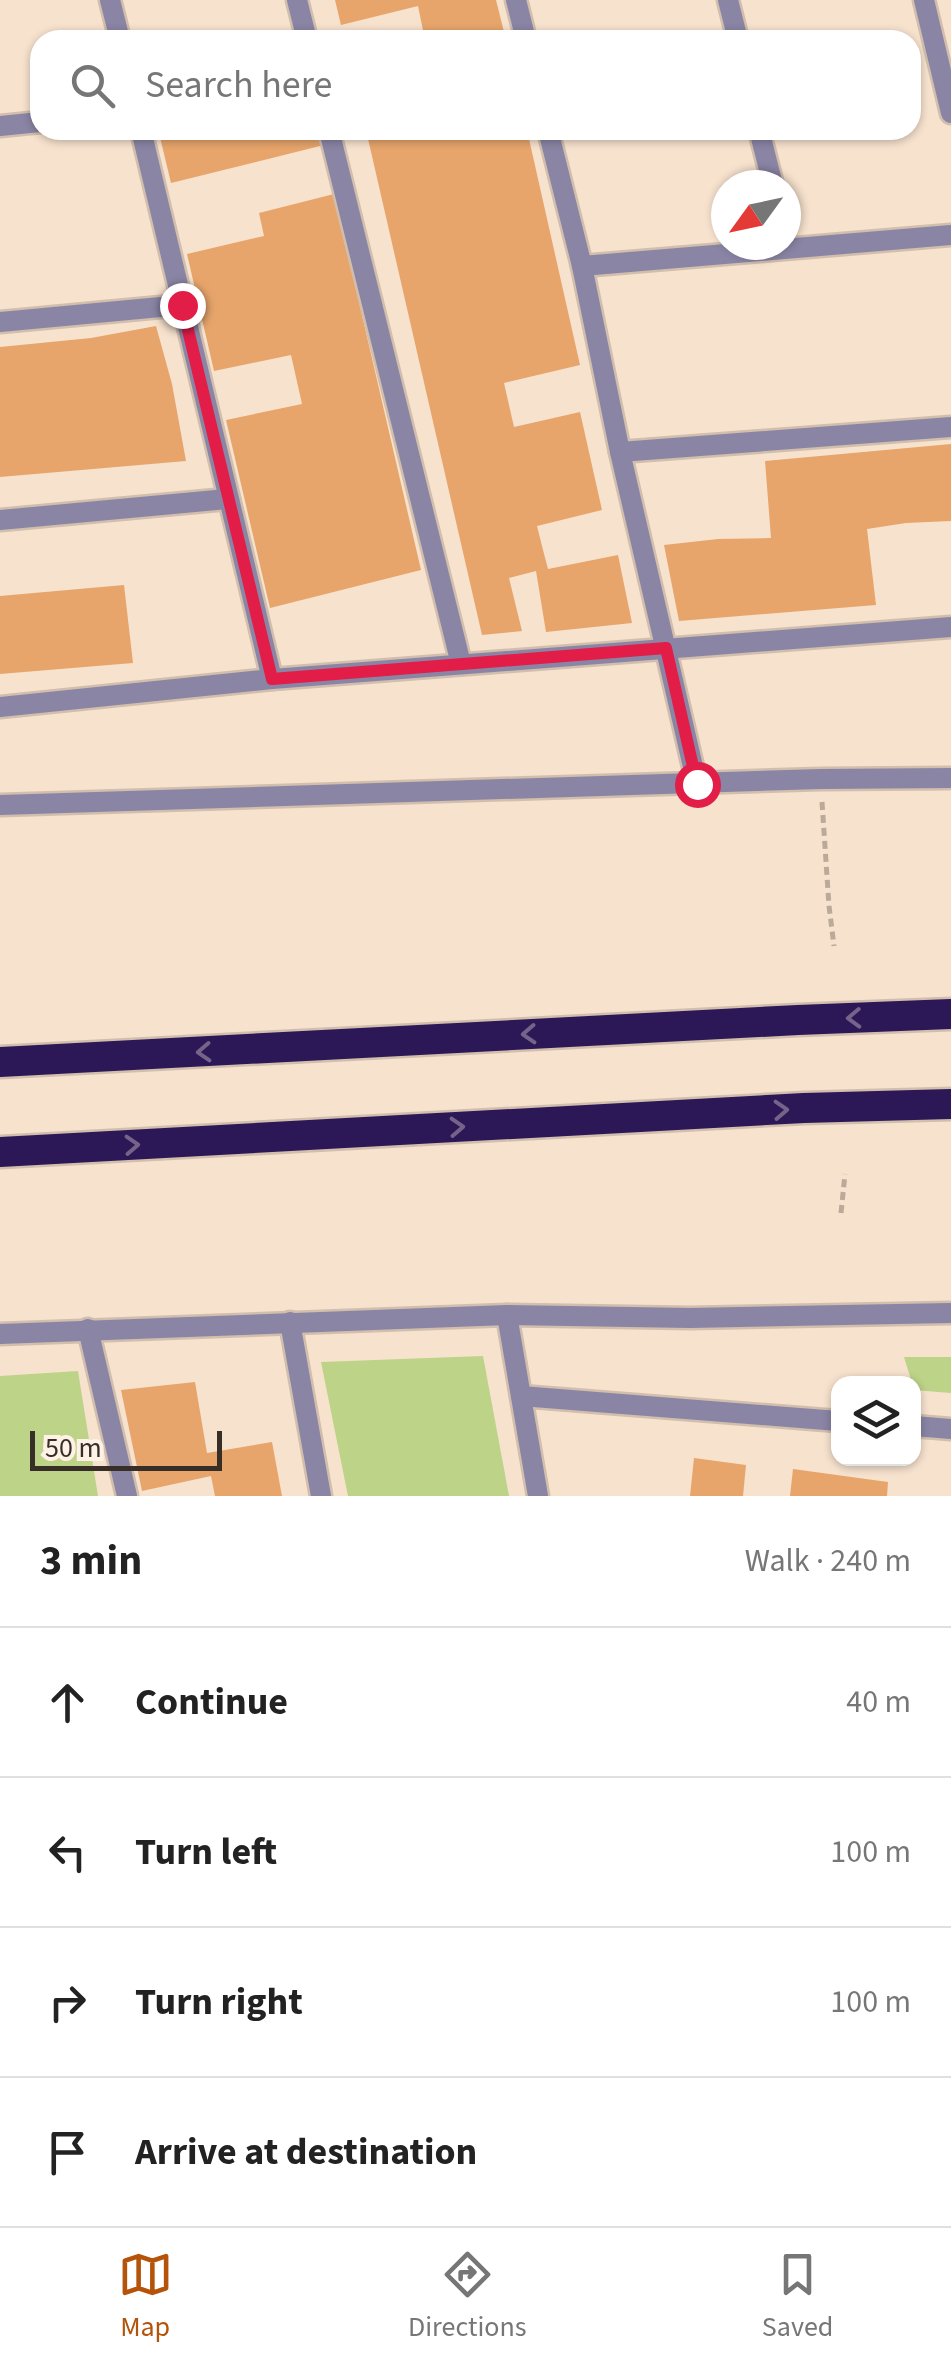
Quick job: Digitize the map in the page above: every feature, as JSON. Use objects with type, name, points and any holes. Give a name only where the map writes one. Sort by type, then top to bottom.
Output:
[{"type":"highway","points":[[0,1062],[951,1014]]},
{"type":"highway","points":[[0,1153],[804,1108],[951,1104]]},
{"type":"street","points":[[110,0],[118,30]]},
{"type":"street","points":[[298,0],[305,30]]},
{"type":"street","points":[[516,0],[524,30]]},
{"type":"street","points":[[728,0],[736,30]]},
{"type":"street","points":[[924,0],[943,43],[951,113]]},
{"type":"street","points":[[0,126],[30,123]]},
{"type":"street","points":[[143,140],[272,679]]},
{"type":"street","points":[[332,140],[462,664]]},
{"type":"street","points":[[550,140],[697,784]]},
{"type":"street","points":[[762,140],[769,170]]},
{"type":"street","points":[[801,243],[951,235]]},
{"type":"street","points":[[582,266],[711,252]]},
{"type":"street","points":[[0,322],[182,305]]},
{"type":"street","points":[[620,452],[951,427]]},
{"type":"street","points":[[0,520],[228,499]]},
{"type":"street","points":[[0,707],[272,679],[951,627]]},
{"type":"street","points":[[0,805],[951,778]]},
{"type":"street","points":[[0,1334],[507,1315],[690,1318],[951,1313]]},
{"type":"street","points":[[507,1315],[538,1496]]},
{"type":"street","points":[[290,1322],[321,1496]]},
{"type":"street","points":[[88,1329],[127,1496]]},
{"type":"street","points":[[521,1396],[831,1420]]},
{"type":"street","points":[[921,1426],[951,1428]]},
{"type":"path","points":[[821,779],[834,946]]},
{"type":"path","points":[[842,1213],[845,1174]]},
{"type":"green space","points":[[483,1356],[509,1496],[348,1496],[321,1362]]},
{"type":"green space","points":[[904,1357],[951,1357],[951,1393],[921,1391],[921,1376],[910,1376]]},
{"type":"green space","points":[[78,1371],[98,1496],[0,1496],[0,1376]]},
{"type":"building","points":[[335,0],[496,0],[504,30],[423,30],[418,6],[341,25]]},
{"type":"building","points":[[161,140],[323,140],[324,145],[171,183]]},
{"type":"building","points":[[368,140],[529,140],[580,365],[504,383],[514,427],[580,412],[602,510],[537,526],[548,569],[618,555],[632,623],[546,632],[536,571],[509,578],[522,631],[482,635]]},
{"type":"building","points":[[334,194],[421,570],[270,608],[226,420],[302,404],[291,355],[214,371],[187,254],[264,236],[259,213]]},
{"type":"building","points":[[156,326],[172,384],[186,461],[0,477],[0,347],[91,338]]},
{"type":"building","points":[[951,444],[951,521],[867,529],[876,605],[679,621],[664,545],[771,538],[765,461]]},
{"type":"building","points":[[124,585],[133,663],[0,674],[0,596]]},
{"type":"building","points":[[195,1382],[207,1453],[272,1442],[282,1496],[215,1496],[211,1476],[142,1491],[121,1390]]},
{"type":"building","points":[[694,1458],[746,1465],[743,1496],[690,1496]]},
{"type":"building","points":[[793,1469],[888,1482],[887,1496],[790,1496]]},
{"type":"route","points":[[182,305],[272,679],[666,648],[697,784]]}]
